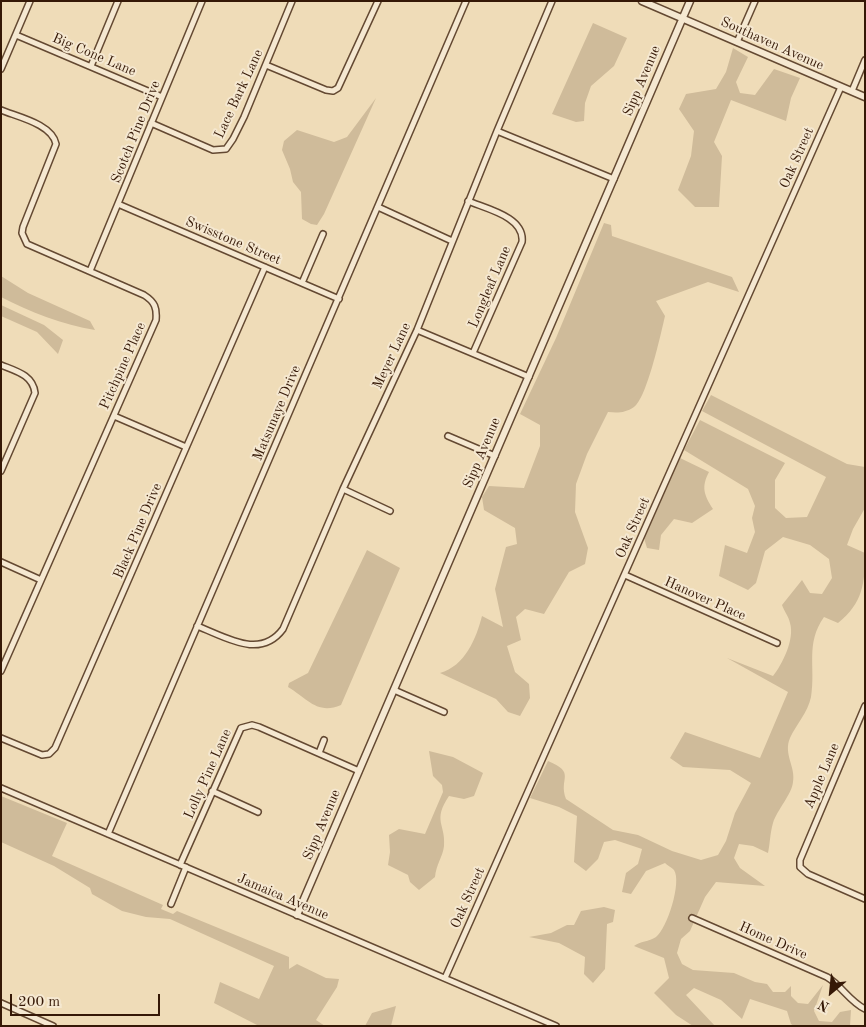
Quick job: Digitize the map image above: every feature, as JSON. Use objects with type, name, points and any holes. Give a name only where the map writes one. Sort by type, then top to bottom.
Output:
[{"type":"street","points":[[1,69],[30,1]]},
{"type":"street","points":[[91,66],[118,1]]},
{"type":"street","name":"Scotch Pine Drive","points":[[90,271],[202,1]]},
{"type":"street","name":"Lace Bark Lane","points":[[152,123],[213,150],[226,149],[233,139],[266,65],[292,1]]},
{"type":"street","points":[[266,65],[326,90],[338,88],[378,1]]},
{"type":"street","name":"Matsunaye Drive","points":[[108,834],[466,1]]},
{"type":"street","name":"Meyer Lane","points":[[197,626],[246,646],[268,643],[277,637],[283,629],[343,489],[417,330],[497,131],[552,1]]},
{"type":"street","name":"Southaven Avenue","points":[[642,1],[865,97]]},
{"type":"street","name":"Sipp Avenue","points":[[297,915],[690,1]]},
{"type":"street","points":[[738,42],[755,1]]},
{"type":"street","name":"Big Cone Lane","points":[[16,35],[162,97]]},
{"type":"street","points":[[852,91],[865,60]]},
{"type":"street","name":"Oak Street","points":[[445,978],[841,87]]},
{"type":"street","name":"Pitchpine Place","points":[[1,110],[45,128],[55,138],[56,144],[22,227],[24,239],[33,248],[144,295],[155,305],[156,312],[156,320],[1,672]]},
{"type":"street","points":[[497,131],[614,179]]},
{"type":"street","name":"Longleaf Lane","points":[[468,202],[509,219],[517,224],[522,234],[522,242],[473,353]]},
{"type":"street","name":"Swisstone Street","points":[[118,204],[339,299]]},
{"type":"street","points":[[378,207],[452,241]]},
{"type":"street","points":[[302,283],[323,234]]},
{"type":"street","name":"Black Pine Drive","points":[[1,738],[42,755],[49,754],[55,748],[265,267]]},
{"type":"street","points":[[417,330],[529,377]]},
{"type":"street","points":[[1,365],[30,380],[34,385],[35,393],[1,471]]},
{"type":"street","points":[[114,416],[186,447]]},
{"type":"street","points":[[448,436],[495,456]]},
{"type":"street","points":[[343,489],[390,511]]},
{"type":"street","points":[[1,562],[41,580]]},
{"type":"street","name":"Hanover Place","points":[[624,575],[777,643]]},
{"type":"street","points":[[394,690],[444,712]]},
{"type":"street","name":"Apple Lane","points":[[865,706],[801,855],[800,867],[803,872],[865,899]]},
{"type":"street","name":"Lolly Pine Lane","points":[[180,865],[238,733],[246,726],[259,727],[360,771]]},
{"type":"street","points":[[319,753],[324,740]]},
{"type":"street","name":"Jamaica Avenue","points":[[1,788],[556,1026]]},
{"type":"street","points":[[212,791],[258,812]]},
{"type":"street","points":[[171,904],[186,867]]},
{"type":"street","name":"Home Drive","points":[[692,918],[827,977],[839,986],[849,999],[865,1009]]},
{"type":"street","points":[[1,1003],[53,1026]]},
{"type":"shaded area","points":[[593,23],[627,38],[614,66],[591,86],[585,103],[584,121],[576,122],[552,114]]},
{"type":"shaded area","points":[[733,48],[748,57],[736,82],[740,93],[755,95],[774,69],[800,78],[791,98],[786,121],[731,100],[714,142],[722,156],[719,207],[695,207],[678,190],[691,156],[694,131],[679,109],[686,94],[716,89],[726,72]]},
{"type":"shaded area","points":[[376,98],[324,214],[317,225],[302,219],[301,192],[293,182],[282,150],[284,141],[297,130],[334,142],[347,137]]},
{"type":"shaded area","points":[[604,223],[611,225],[612,236],[732,277],[739,292],[708,282],[656,301],[665,316],[644,391],[639,401],[631,409],[621,412],[608,412],[587,454],[576,484],[575,512],[588,548],[585,564],[569,572],[544,614],[525,609],[516,617],[521,640],[507,646],[515,672],[529,684],[530,698],[520,716],[508,712],[496,699],[440,673],[449,669],[463,658],[473,642],[482,616],[503,627],[495,589],[506,547],[517,544],[515,528],[484,510],[482,497],[489,486],[524,488],[540,446],[540,425],[520,414],[556,338]]},
{"type":"shaded area","points":[[1,276],[28,293],[90,321],[95,330],[47,317],[1,297]]},
{"type":"shaded area","points":[[1,305],[44,325],[63,340],[58,354],[37,332],[1,316]]},
{"type":"shaded area","points":[[711,395],[847,464],[865,467],[865,508],[853,529],[847,545],[865,553],[864,574],[861,592],[853,608],[838,623],[824,617],[818,627],[812,656],[811,697],[788,744],[793,771],[792,787],[773,823],[768,853],[753,846],[739,844],[734,858],[740,868],[765,886],[716,882],[705,897],[690,931],[681,939],[677,953],[682,964],[693,970],[734,973],[755,982],[767,984],[773,992],[785,992],[791,986],[791,996],[798,1003],[808,1004],[823,985],[814,1011],[819,1021],[832,1022],[840,1012],[851,1010],[850,1026],[794,1026],[791,1024],[787,1011],[750,999],[742,1019],[721,1000],[694,988],[686,995],[715,1026],[693,1026],[676,1015],[654,993],[669,978],[664,958],[634,946],[656,937],[665,925],[675,894],[676,876],[674,870],[665,863],[646,871],[631,894],[622,892],[626,873],[638,864],[642,849],[615,840],[604,842],[598,859],[586,871],[574,862],[577,816],[559,807],[530,798],[548,761],[557,765],[564,773],[566,799],[613,830],[638,835],[672,851],[701,860],[718,855],[726,841],[735,813],[751,783],[730,770],[683,767],[670,758],[685,732],[760,758],[788,692],[727,658],[773,676],[784,659],[791,636],[789,621],[782,605],[802,580],[810,593],[822,594],[832,578],[829,559],[810,545],[783,537],[765,551],[756,583],[748,590],[719,576],[725,545],[747,553],[755,532],[752,518],[755,506],[748,489],[684,450],[700,420],[785,463],[775,480],[775,508],[786,518],[807,517],[826,477],[702,411]]},
{"type":"shaded area","points":[[680,458],[709,472],[704,487],[707,499],[713,509],[692,523],[674,519],[661,535],[659,550],[647,548],[644,538]]},
{"type":"shaded area","points":[[367,550],[400,568],[341,705],[333,708],[319,707],[288,687],[289,683],[308,673]]},
{"type":"shaded area","points":[[429,751],[453,757],[483,773],[474,796],[464,799],[449,796],[444,804],[440,817],[444,839],[442,853],[435,877],[419,890],[410,882],[408,875],[388,865],[390,852],[389,835],[399,829],[425,834],[443,792],[442,785],[433,776]]},
{"type":"shaded area","points":[[1,796],[67,823],[52,856],[163,905],[161,909],[173,914],[177,911],[289,957],[289,969],[297,964],[326,978],[339,979],[337,987],[316,1020],[325,1026],[259,1026],[214,1003],[220,982],[259,999],[274,966],[170,919],[146,917],[122,911],[92,894],[90,888],[54,866],[1,842]]},
{"type":"shaded area","points":[[604,907],[615,910],[613,922],[607,924],[605,969],[593,983],[584,974],[585,957],[559,943],[529,937],[551,933],[567,925],[574,925],[581,911]]},
{"type":"shaded area","points":[[396,1006],[391,1026],[365,1026],[372,1013]]}]
